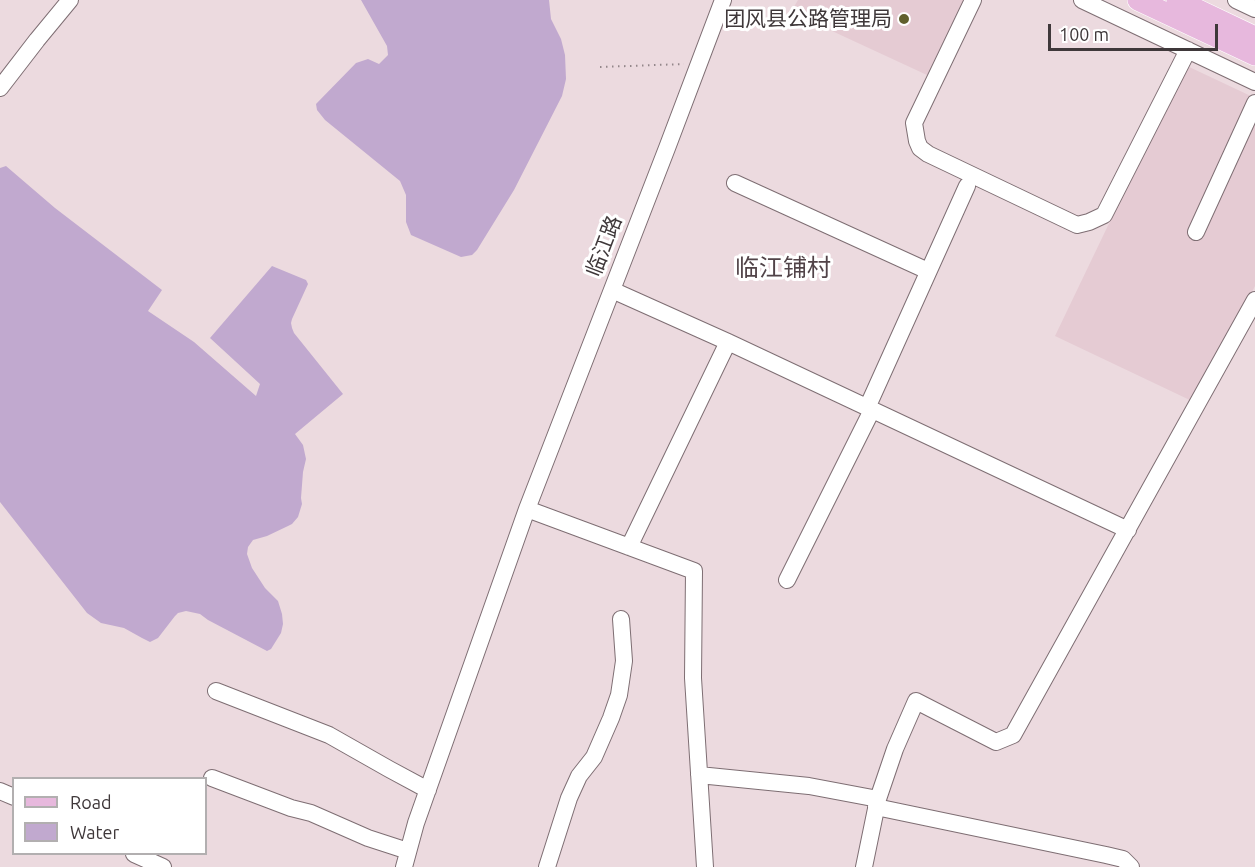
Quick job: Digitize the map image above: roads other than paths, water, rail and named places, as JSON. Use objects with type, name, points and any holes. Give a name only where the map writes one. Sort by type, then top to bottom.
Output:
[{"type":"main road","points":[[1138,0],[1255,55]]},
{"type":"main road","points":[[1177,0],[1255,37]]},
{"type":"street","points":[[0,88],[70,0]]},
{"type":"street","name":"临江路","points":[[406,859],[526,509],[723,0]]},
{"type":"street","points":[[973,0],[914,123],[920,148],[928,154],[1077,225],[1104,215],[1188,50]]},
{"type":"street","points":[[1082,0],[1255,82]]},
{"type":"street","points":[[1236,0],[1255,9]]},
{"type":"street","points":[[1196,232],[1255,103]]},
{"type":"street","points":[[735,183],[928,271]]},
{"type":"street","points":[[788,580],[870,409],[928,271],[967,186]]},
{"type":"street","points":[[612,290],[1128,530]]},
{"type":"street","points":[[864,867],[877,803],[895,749],[916,700],[996,742],[1013,735],[1255,300]]},
{"type":"street","points":[[629,547],[728,342]]},
{"type":"street","points":[[526,509],[694,571],[693,678],[705,867]]},
{"type":"street","points":[[547,867],[569,798],[579,776],[594,757],[619,695],[624,661],[621,619]]},
{"type":"street","points":[[216,691],[328,735],[428,790]]},
{"type":"street","points":[[699,775],[809,786],[1123,859],[1131,867]]},
{"type":"street","points":[[212,778],[291,808],[311,813],[368,838],[406,859]]},
{"type":"street","points":[[136,855],[163,867]]},
{"type":"water","points":[[361,0],[549,0],[551,19],[561,39],[565,55],[566,79],[562,96],[514,190],[472,255],[461,257],[411,235],[406,222],[406,195],[400,181],[325,120],[317,110],[316,104],[356,63],[368,59],[379,64],[388,55],[387,46]]},
{"type":"water","points":[[6,166],[55,208],[162,290],[148,311],[194,342],[256,396],[260,384],[210,338],[272,266],[306,280],[308,284],[292,319],[292,328],[343,394],[295,434],[303,445],[306,459],[303,472],[302,504],[298,517],[292,524],[253,540],[248,547],[247,554],[252,568],[265,588],[278,601],[282,614],[281,633],[271,649],[267,651],[200,614],[186,611],[178,613],[158,638],[150,642],[124,628],[101,623],[87,613],[0,502],[0,168]]},
{"type":"place","name":"团风县公路管理局","points":[[904,19]]},
{"type":"district","name":"临江铺村","points":[[783,268]]}]
